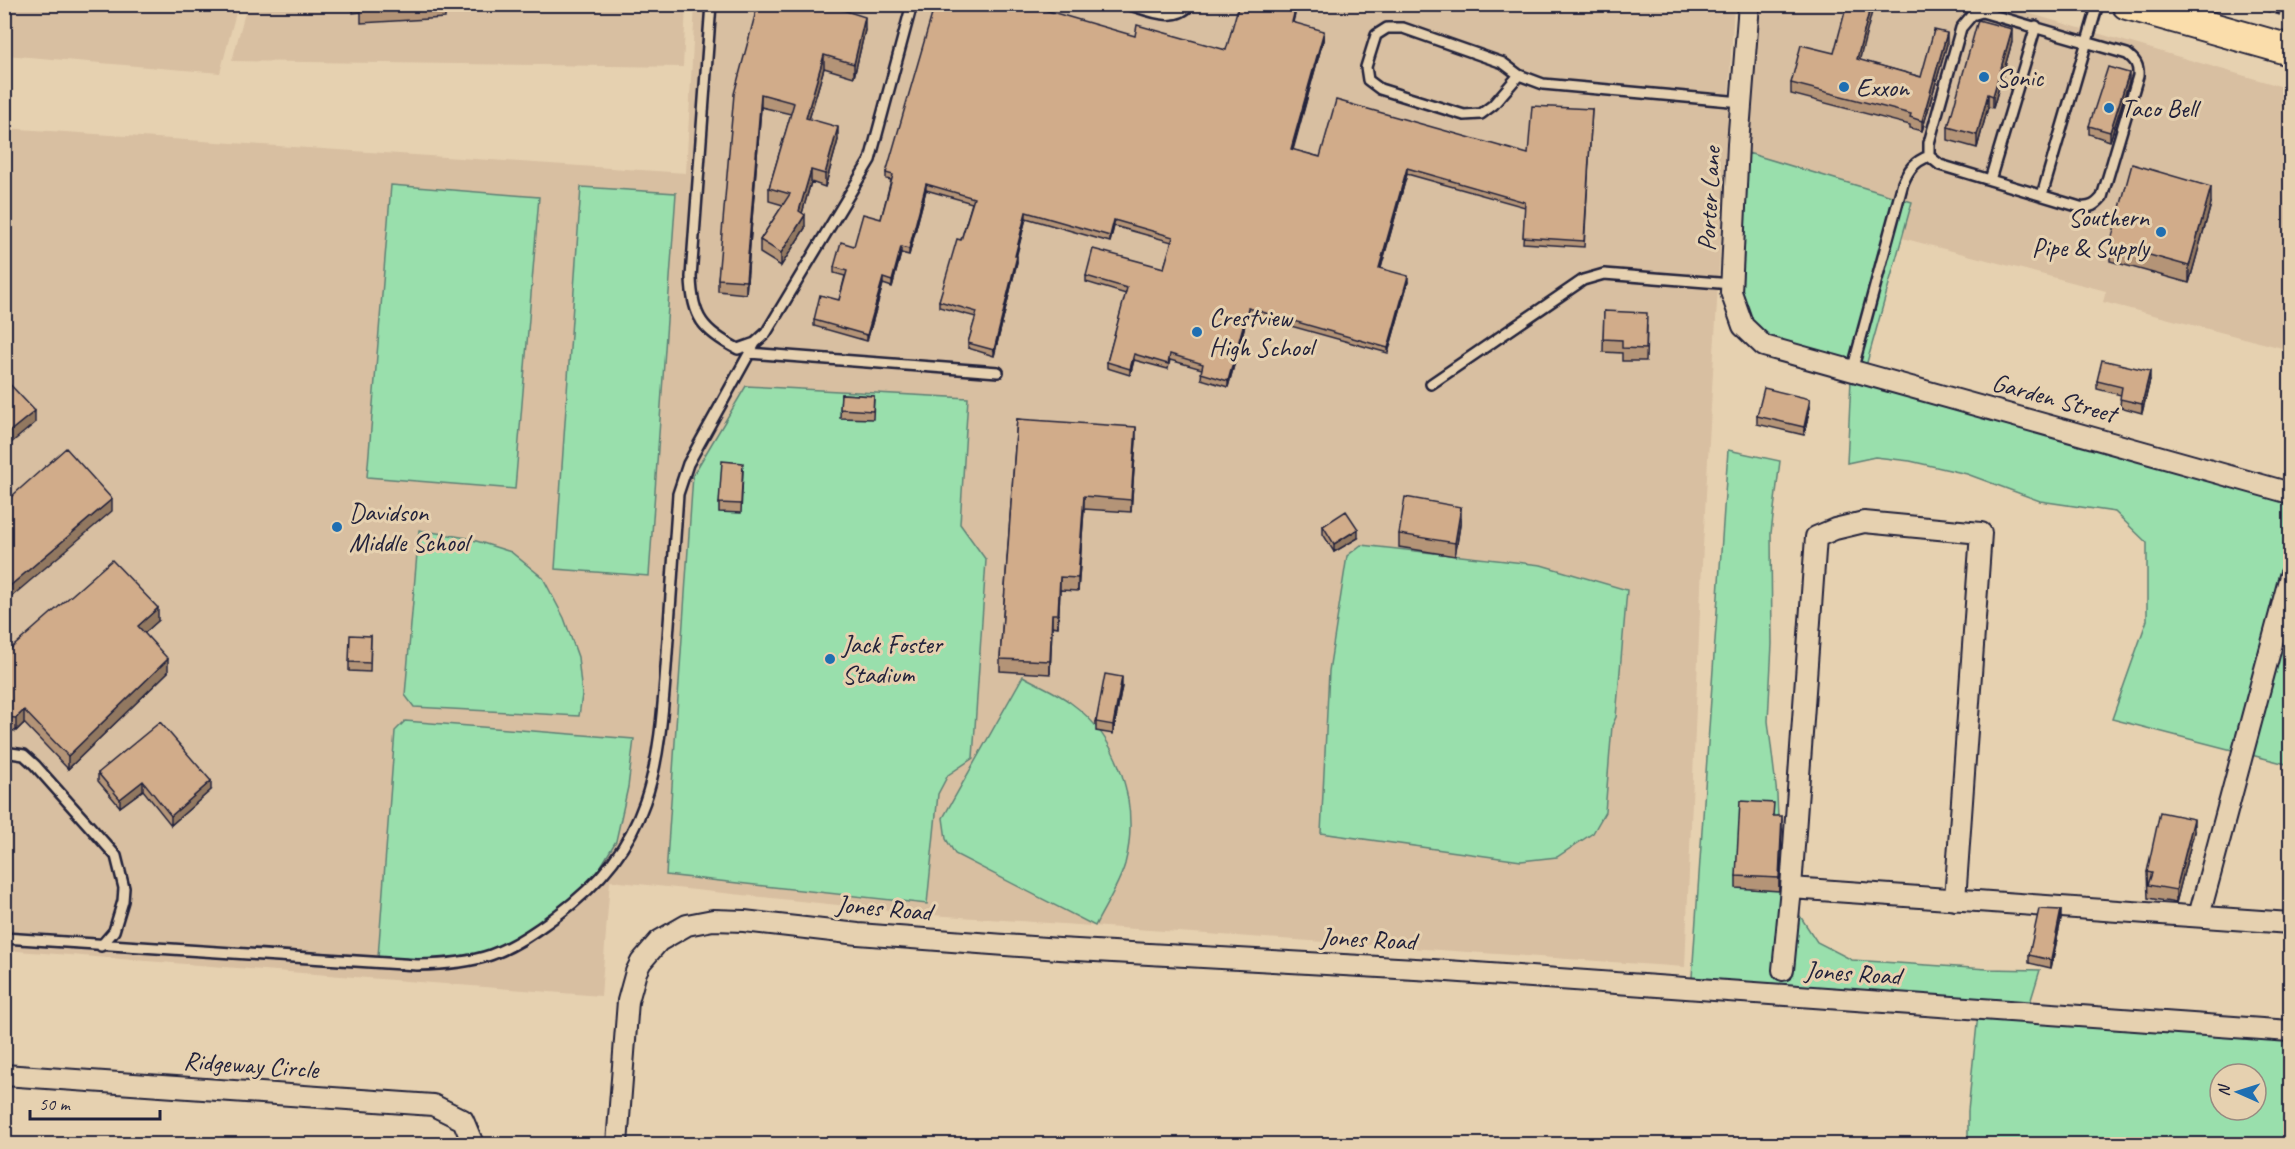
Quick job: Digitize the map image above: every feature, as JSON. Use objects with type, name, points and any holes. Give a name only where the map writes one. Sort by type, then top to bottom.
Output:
[{"type":"main road","points":[[2127,4],[2290,50]]},
{"type":"street","name":"Porter Lane","points":[[1749,4],[1741,102],[1731,292],[1743,326],[1750,334],[1764,346],[1803,357]]},
{"type":"street","name":"Garden Street","points":[[1803,357],[2290,493]]},
{"type":"street","points":[[1783,970],[1816,537],[1835,529],[1864,522],[1981,533],[1955,900]]},
{"type":"street","points":[[2199,916],[2290,576]]},
{"type":"street","points":[[1791,888],[2290,923]]},
{"type":"street","name":"Jones Road","points":[[617,1144],[628,1001],[636,972],[641,962],[659,941],[687,925],[713,920],[744,921],[858,934],[1059,949],[1445,971],[2290,1032]]},
{"type":"street","name":"Ridgeway Circle","points":[[4,1075],[433,1105],[463,1120],[473,1144]]},
{"type":"lane","points":[[711,4],[691,277],[692,297],[699,319],[716,338],[738,349],[755,343]]},
{"type":"lane","points":[[4,938],[417,965],[455,965],[489,957],[525,939],[566,910],[591,888],[625,845],[638,821],[650,790],[662,734],[678,494],[688,464],[749,353],[755,343],[766,333],[870,160],[912,4]]},
{"type":"lane","points":[[1127,4],[1165,15],[1187,9],[1191,4]]},
{"type":"lane","points":[[2042,195],[2098,4]]},
{"type":"lane","points":[[1982,12],[2127,54],[2139,68],[2102,197],[2096,204],[2088,207],[2042,195],[1940,165],[1929,156],[1929,142],[1961,28],[1965,20],[1972,15],[1982,12]]},
{"type":"lane","points":[[1990,180],[2036,26]]},
{"type":"lane","points":[[1519,75],[1493,105],[1481,114],[1464,115],[1380,89],[1368,80],[1366,67],[1376,35],[1387,28],[1403,28],[1503,63],[1519,75],[1543,84],[1741,102]]},
{"type":"lane","points":[[1852,371],[1903,183],[1910,168],[1917,160],[1929,156]]},
{"type":"lane","points":[[1431,384],[1520,321],[1588,278],[1604,274],[1732,284]]},
{"type":"lane","points":[[749,353],[998,372]]},
{"type":"lane","points":[[4,752],[24,755],[35,765],[116,856],[124,888],[123,901],[114,931],[101,946]]},
{"type":"path","points":[[2244,4],[2290,18]]},
{"type":"shaded area","points":[[4,5],[238,5],[220,73],[5,55]]},
{"type":"shaded area","points":[[247,5],[686,5],[683,67],[232,61]]},
{"type":"shaded area","name":"Crestview High School","points":[[695,5],[1734,5],[1702,564],[1685,967],[932,915],[610,881],[601,996],[5,950],[4,128],[686,173]]},
{"type":"shaded area","points":[[1760,5],[2000,5],[2290,89],[2290,350],[2103,302],[2106,291],[1902,238],[1911,202],[1748,153]]},
{"type":"green space","points":[[1748,153],[1912,202],[1866,366],[1769,338],[1752,322],[1742,291]]},
{"type":"green space","points":[[391,185],[539,197],[515,489],[367,477]]},
{"type":"green space","points":[[581,187],[676,193],[649,576],[555,569]]},
{"type":"green space","points":[[1851,380],[2290,501],[2290,765],[2112,719],[2147,620],[2147,543],[2115,512],[2040,501],[1967,474],[1910,461],[1875,457],[1847,463]]},
{"type":"green space","name":"Jack Foster Stadium","points":[[746,386],[968,398],[960,524],[986,560],[973,758],[948,775],[938,794],[927,904],[666,875],[693,475]]},
{"type":"green space","points":[[1728,450],[1780,461],[1771,533],[1772,644],[1768,721],[1777,795],[1781,887],[1817,942],[1852,960],[1987,969],[2040,970],[2026,1016],[2290,1029],[2290,1144],[1968,1144],[1968,1111],[1978,1014],[1691,992]]},
{"type":"green space","points":[[419,530],[467,538],[511,552],[543,578],[564,618],[578,657],[582,695],[579,716],[414,707],[405,695]]},
{"type":"green space","points":[[1361,545],[1541,565],[1627,590],[1605,812],[1593,833],[1557,857],[1521,861],[1321,833],[1329,671],[1347,556]]},
{"type":"green space","points":[[1023,676],[1066,699],[1088,718],[1114,754],[1122,775],[1130,819],[1129,842],[1125,864],[1116,888],[1095,926],[955,854],[946,839],[943,818]]},
{"type":"green space","points":[[405,721],[634,739],[628,787],[616,841],[591,883],[548,923],[489,955],[433,960],[378,957],[395,731]]},
{"type":"building","points":[[361,4],[393,4],[361,7]]},
{"type":"building","points":[[758,4],[824,4],[865,17],[854,64],[824,55],[806,118],[838,127],[825,174],[811,170],[799,211],[805,215],[781,253],[760,240],[790,194],[769,188],[794,103],[761,94],[746,281],[718,279],[734,94]]},
{"type":"building","points":[[935,4],[1024,4],[1135,36],[1137,25],[1226,50],[1239,4],[1277,4],[1295,10],[1292,22],[1324,31],[1291,149],[1320,157],[1336,100],[1528,154],[1532,106],[1592,109],[1584,241],[1523,237],[1525,202],[1407,168],[1379,268],[1408,276],[1388,348],[1248,308],[1228,381],[1201,373],[1203,364],[1170,354],[1168,364],[1134,354],[1130,369],[1107,362],[1127,288],[1086,276],[1093,249],[1164,268],[1173,237],[1114,220],[1110,236],[1026,212],[994,350],[968,343],[977,312],[939,301],[957,239],[961,240],[974,198],[926,184],[909,249],[901,247],[892,281],[883,278],[867,335],[814,320],[820,295],[839,300],[847,271],[834,267],[841,242],[854,246],[863,214],[881,219],[893,175],[886,173]]},
{"type":"building","points":[[1847,4],[1871,4],[1857,59],[1921,77],[1934,30],[1947,33],[1922,121],[1910,117],[1911,114],[1791,83],[1801,45],[1834,53]]},
{"type":"building","name":"Sonic","points":[[1978,20],[2012,29],[1993,96],[1988,94],[1977,135],[1948,127]]},
{"type":"building","name":"Taco Bell","points":[[2108,67],[2129,73],[2110,132],[2089,126]]},
{"type":"building","name":"Southern Pipe & Supply","points":[[2132,164],[2211,187],[2189,266],[2110,244]]},
{"type":"building","points":[[1604,311],[1647,313],[1646,349],[1622,348],[1622,340],[1603,339]]},
{"type":"building","points":[[2102,360],[2150,371],[2142,404],[2120,399],[2122,387],[2097,381]]},
{"type":"building","points":[[4,378],[35,411],[4,436]]},
{"type":"building","points":[[1764,388],[1810,399],[1804,427],[1757,416]]},
{"type":"building","points":[[841,394],[874,396],[873,411],[840,409]]},
{"type":"building","points":[[1017,419],[1136,427],[1131,500],[1084,496],[1078,578],[1060,577],[1058,614],[1052,614],[1050,661],[1000,659]]},
{"type":"building","points":[[66,448],[112,499],[4,591],[4,503]]},
{"type":"building","points":[[722,461],[743,463],[741,504],[719,503]]},
{"type":"building","points":[[1405,497],[1461,507],[1455,543],[1399,534]]},
{"type":"building","points":[[1346,511],[1358,529],[1334,544],[1323,526]]},
{"type":"building","points":[[112,560],[158,608],[138,626],[168,659],[68,756],[24,710],[16,718],[4,717],[4,647],[8,651]]},
{"type":"building","points":[[350,635],[371,636],[370,663],[349,662]]},
{"type":"building","points":[[1105,674],[1122,677],[1113,725],[1096,722]]},
{"type":"building","points":[[160,722],[211,781],[171,816],[143,781],[120,799],[98,773]]},
{"type":"building","points":[[1740,801],[1774,803],[1773,816],[1782,816],[1779,878],[1736,876]]},
{"type":"building","points":[[2160,812],[2194,819],[2176,890],[2148,885],[2152,873],[2147,872]]},
{"type":"building","points":[[2039,909],[2061,910],[2051,960],[2029,955]]},
{"type":"place","name":"Sonic","points":[[1984,77]]},
{"type":"place","name":"Exxon","points":[[1844,87]]},
{"type":"place","name":"Taco Bell","points":[[2109,108]]},
{"type":"place","name":"Southern Pipe & Supply","points":[[2161,232]]},
{"type":"place","name":"Crestview High School","points":[[1197,332]]},
{"type":"place","name":"Davidson Middle School","points":[[337,527]]},
{"type":"place","name":"Jack Foster Stadium","points":[[830,659]]}]
